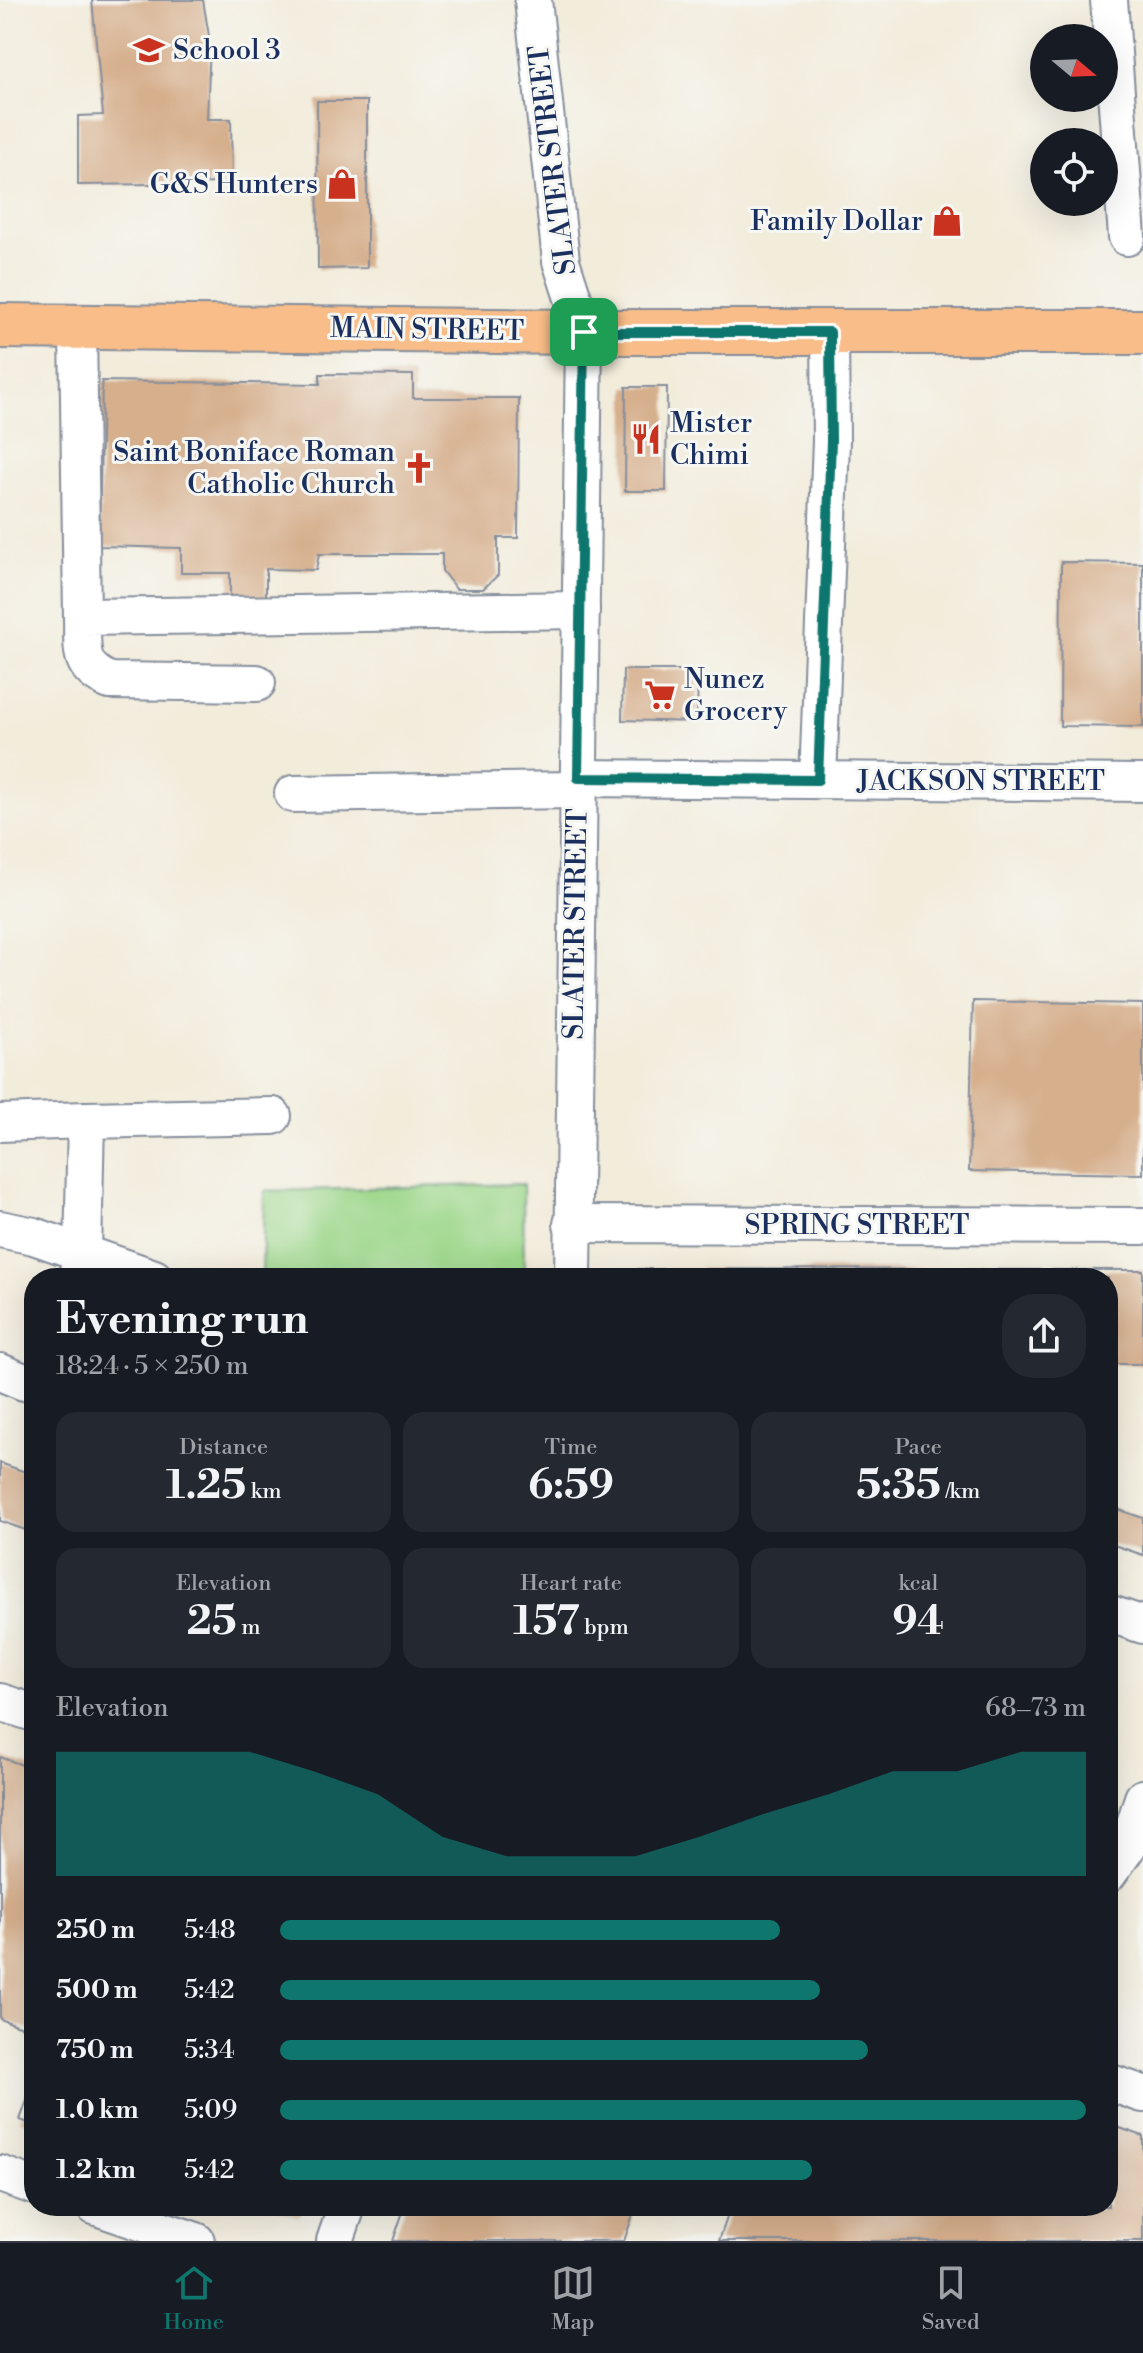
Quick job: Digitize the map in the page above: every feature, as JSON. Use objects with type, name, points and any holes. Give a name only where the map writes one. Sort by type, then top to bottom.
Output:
[{"type":"main road","name":"MAIN STREET","points":[[0,326],[584,332],[1143,332]]},
{"type":"street","name":"SLATER STREET","points":[[533,0],[561,261],[584,332],[573,1268]]},
{"type":"street","points":[[1109,0],[1127,237]]},
{"type":"street","points":[[78,327],[83,657],[92,673],[110,681],[257,683]]},
{"type":"street","points":[[818,780],[831,441],[830,332]]},
{"type":"street","points":[[82,617],[581,610]]},
{"type":"street","name":"JACKSON STREET","points":[[293,794],[818,780],[1143,783]]},
{"type":"street","points":[[0,1123],[273,1116]]},
{"type":"street","points":[[0,1229],[80,1266],[86,1120]]},
{"type":"street","name":"SPRING STREET","points":[[572,1224],[1143,1226]]},
{"type":"street","points":[[0,1372],[24,1382]]},
{"type":"street","points":[[1118,1616],[1143,1625]]},
{"type":"street","points":[[0,1702],[24,1710]]},
{"type":"street","points":[[1118,1860],[1128,1846],[1143,1798]]},
{"type":"street","points":[[1118,2085],[1143,2094]]},
{"type":"street","points":[[0,2174],[24,2182]]},
{"type":"street","points":[[123,2216],[196,2241]]},
{"type":"street","points":[[335,2241],[344,2216]]},
{"type":"green space","points":[[523,1184],[524,1268],[262,1268],[264,1191]]},
{"type":"building","points":[[92,0],[203,0],[210,42],[207,119],[231,119],[232,183],[78,185],[78,116],[103,115]]},
{"type":"building","name":"G&S Hunters","points":[[317,101],[367,101],[367,268],[318,269]]},
{"type":"building","points":[[320,374],[413,375],[413,398],[519,398],[518,538],[498,538],[498,575],[483,589],[456,589],[442,571],[442,554],[319,554],[316,570],[266,569],[266,598],[230,597],[230,573],[181,573],[181,548],[99,546],[102,381],[320,384]]},
{"type":"building","name":"Mister Chimi","points":[[626,387],[667,387],[666,491],[625,491]]},
{"type":"building","points":[[1061,562],[1143,563],[1143,727],[1060,726]]},
{"type":"building","name":"Nunez Grocery","points":[[623,670],[698,670],[697,722],[622,720]]},
{"type":"building","points":[[973,1001],[1143,1004],[1143,1174],[969,1171]]},
{"type":"building","points":[[1118,1270],[1143,1270],[1143,1364],[1118,1364]]},
{"type":"building","points":[[0,1463],[24,1471],[24,1529],[0,1521]]},
{"type":"building","points":[[1118,1509],[1143,1518],[1143,1555],[1118,1546]]},
{"type":"building","points":[[0,1757],[24,1765],[24,2027],[0,2019]]},
{"type":"building","points":[[1118,2127],[1143,2136],[1143,2241],[719,2241],[728,2216],[1118,2216]]},
{"type":"building","points":[[402,2216],[633,2216],[624,2241],[393,2241]]},
{"type":"place","name":"School 3","points":[[149,50]]},
{"type":"place","name":"G&S Hunters","points":[[342,184]]},
{"type":"place","name":"Family Dollar","points":[[947,221]]},
{"type":"place","name":"Mister Chimi","points":[[646,439]]},
{"type":"place","name":"Saint Boniface Roman Catholic Church","points":[[419,468]]},
{"type":"place","name":"Nunez Grocery","points":[[660,695]]},
{"type":"route","points":[[584,332],[830,332],[831,441],[818,780],[578,778],[584,332]]}]
